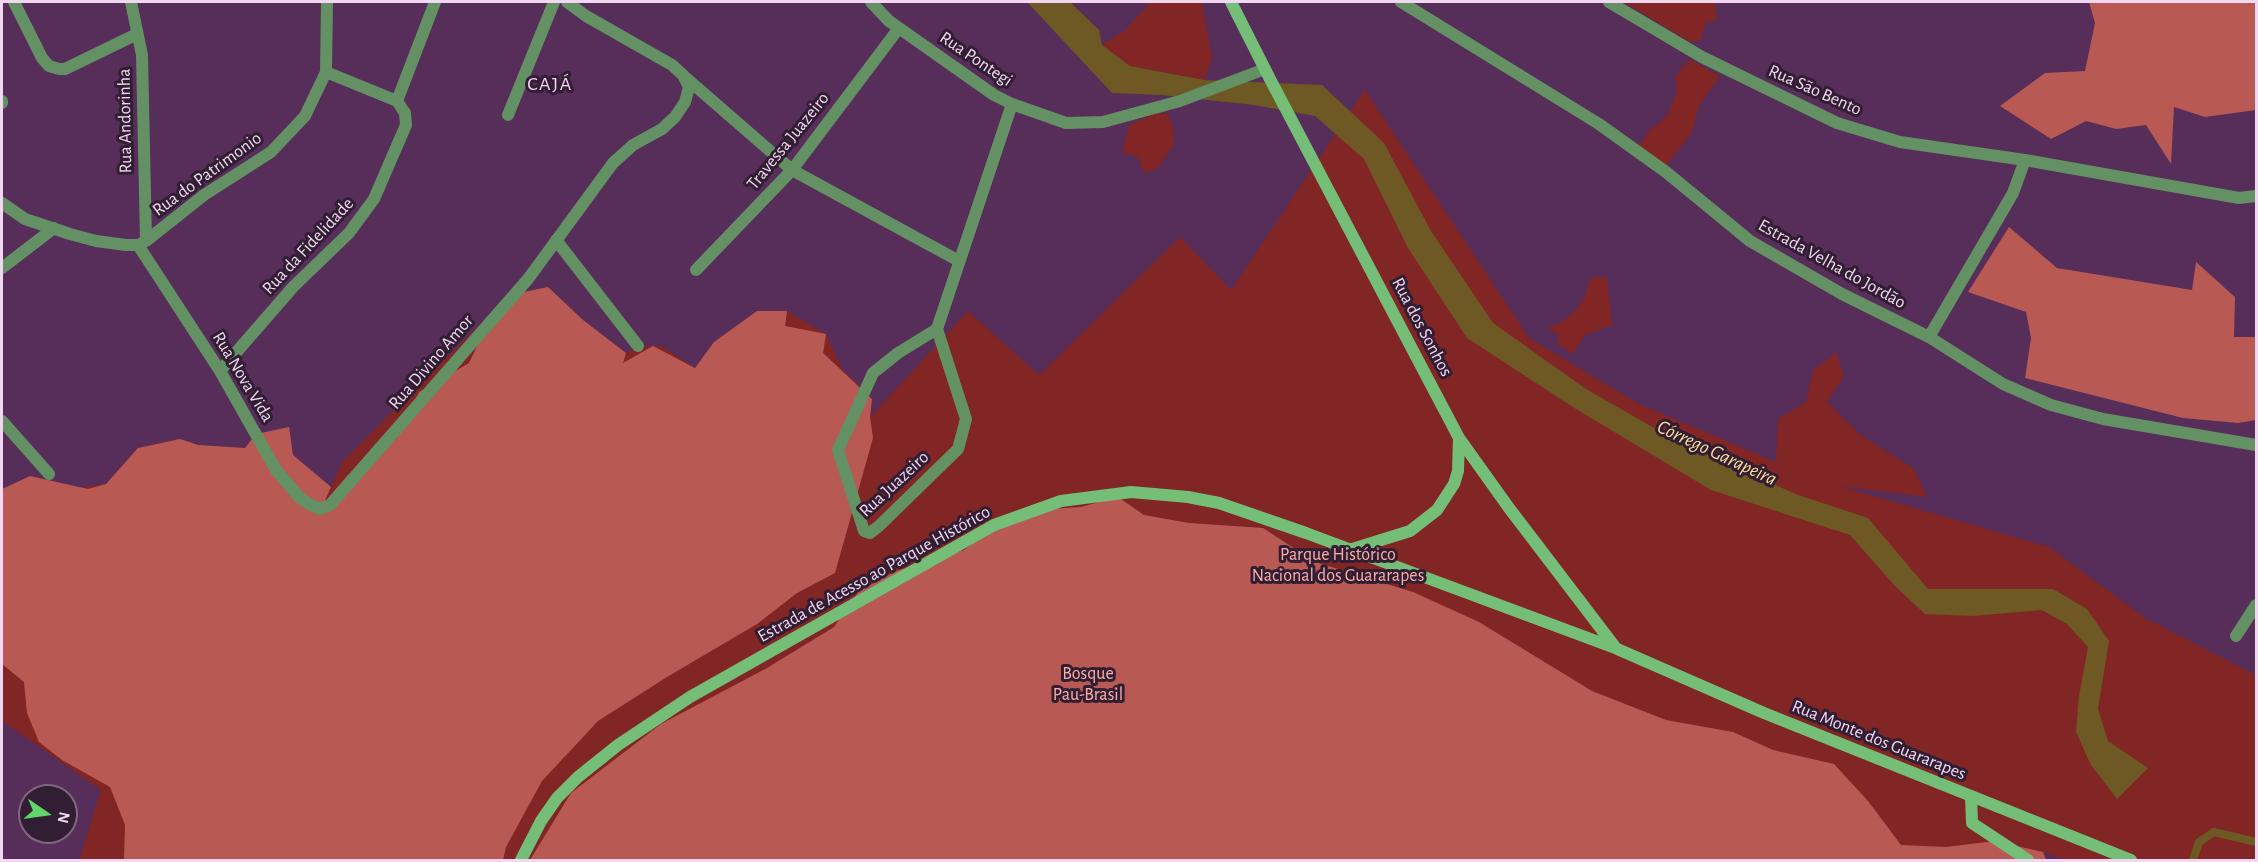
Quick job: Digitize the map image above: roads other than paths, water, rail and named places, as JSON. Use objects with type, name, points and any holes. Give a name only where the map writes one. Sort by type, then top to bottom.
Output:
[{"type":"main road","name":"Rua dos Sonhos","points":[[1232,2],[1267,74],[1459,438],[1509,508],[1616,648]]},
{"type":"main road","points":[[1349,550],[1410,531],[1437,510],[1454,484],[1458,471],[1459,438]]},
{"type":"main road","name":"Estrada de Acesso ao Parque Histórico","points":[[521,861],[541,821],[557,798],[578,777],[618,745],[690,698],[994,525],[1061,501],[1131,492],[1188,497],[1219,503],[1616,648]]},
{"type":"main road","name":"Rua Monte dos Guararapes","points":[[1616,648],[1764,713],[2131,861]]},
{"type":"main road","points":[[1971,796],[1972,823],[2028,861]]},
{"type":"street","points":[[14,2],[42,58],[50,66],[59,69],[65,69],[137,34]]},
{"type":"street","name":"Rua Andorinha","points":[[131,2],[142,55],[142,243]]},
{"type":"street","name":"Rua do Patrimonio","points":[[142,243],[204,195],[271,153],[305,116],[326,72],[327,2]]},
{"type":"street","points":[[326,72],[397,101],[435,2]]},
{"type":"street","points":[[508,115],[554,2]]},
{"type":"street","points":[[567,2],[586,16],[672,65],[792,170],[959,261]]},
{"type":"street","name":"Rua Pontegi","points":[[871,2],[889,21],[994,95],[1012,104],[1066,123],[1103,122],[1180,101],[1246,77],[1267,74]]},
{"type":"street","name":"Estrada Velha do Jordão","points":[[1401,2],[1599,124],[1666,172],[1750,241],[1842,294],[1929,337],[2003,384],[2051,405],[2103,420],[2256,445]]},
{"type":"street","name":"Rua São Bento","points":[[1610,2],[1702,57],[1837,123],[1900,142],[2025,160],[2239,198],[2256,196]]},
{"type":"street","name":"Travessa Juazeiro","points":[[696,270],[792,170],[899,28]]},
{"type":"street","name":"Rua Divino Amor","points":[[330,505],[528,279],[613,164],[633,145],[662,129],[675,117],[684,102],[689,87],[683,75]]},
{"type":"street","name":"Rua da Fidelidade","points":[[220,371],[293,287],[349,233],[374,199],[406,125],[405,112],[397,101]]},
{"type":"street","points":[[937,328],[1012,104]]},
{"type":"street","points":[[1929,337],[2013,193],[2025,160]]},
{"type":"street","points":[[2,203],[26,219],[96,241],[142,243]]},
{"type":"street","points":[[2,268],[54,228]]},
{"type":"street","points":[[556,240],[638,346]]},
{"type":"street","name":"Rua Nova Vida","points":[[142,243],[220,371],[276,470],[300,498],[309,504],[320,509],[330,505]]},
{"type":"street","name":"Rua Juazeiro","points":[[937,328],[966,419],[958,449],[879,526],[870,533],[864,531],[838,450],[873,373],[898,353],[937,328]]},
{"type":"street","points":[[2,421],[49,474]]},
{"type":"street","points":[[2236,636],[2256,605]]},
{"type":"waterway","points":[[2193,860],[2199,842],[2214,832],[2256,842]]},
{"type":"district","name":"CAJÁ","points":[[550,84]]},
{"type":"water label","name":"Córrego Garapeira","points":[[1717,453]]},
{"type":"park label","name":"Parque Histórico Nacional dos Guararapes","points":[[1338,565]]},
{"type":"park label","name":"Bosque Pau-Brasil","points":[[1088,684]]}]
